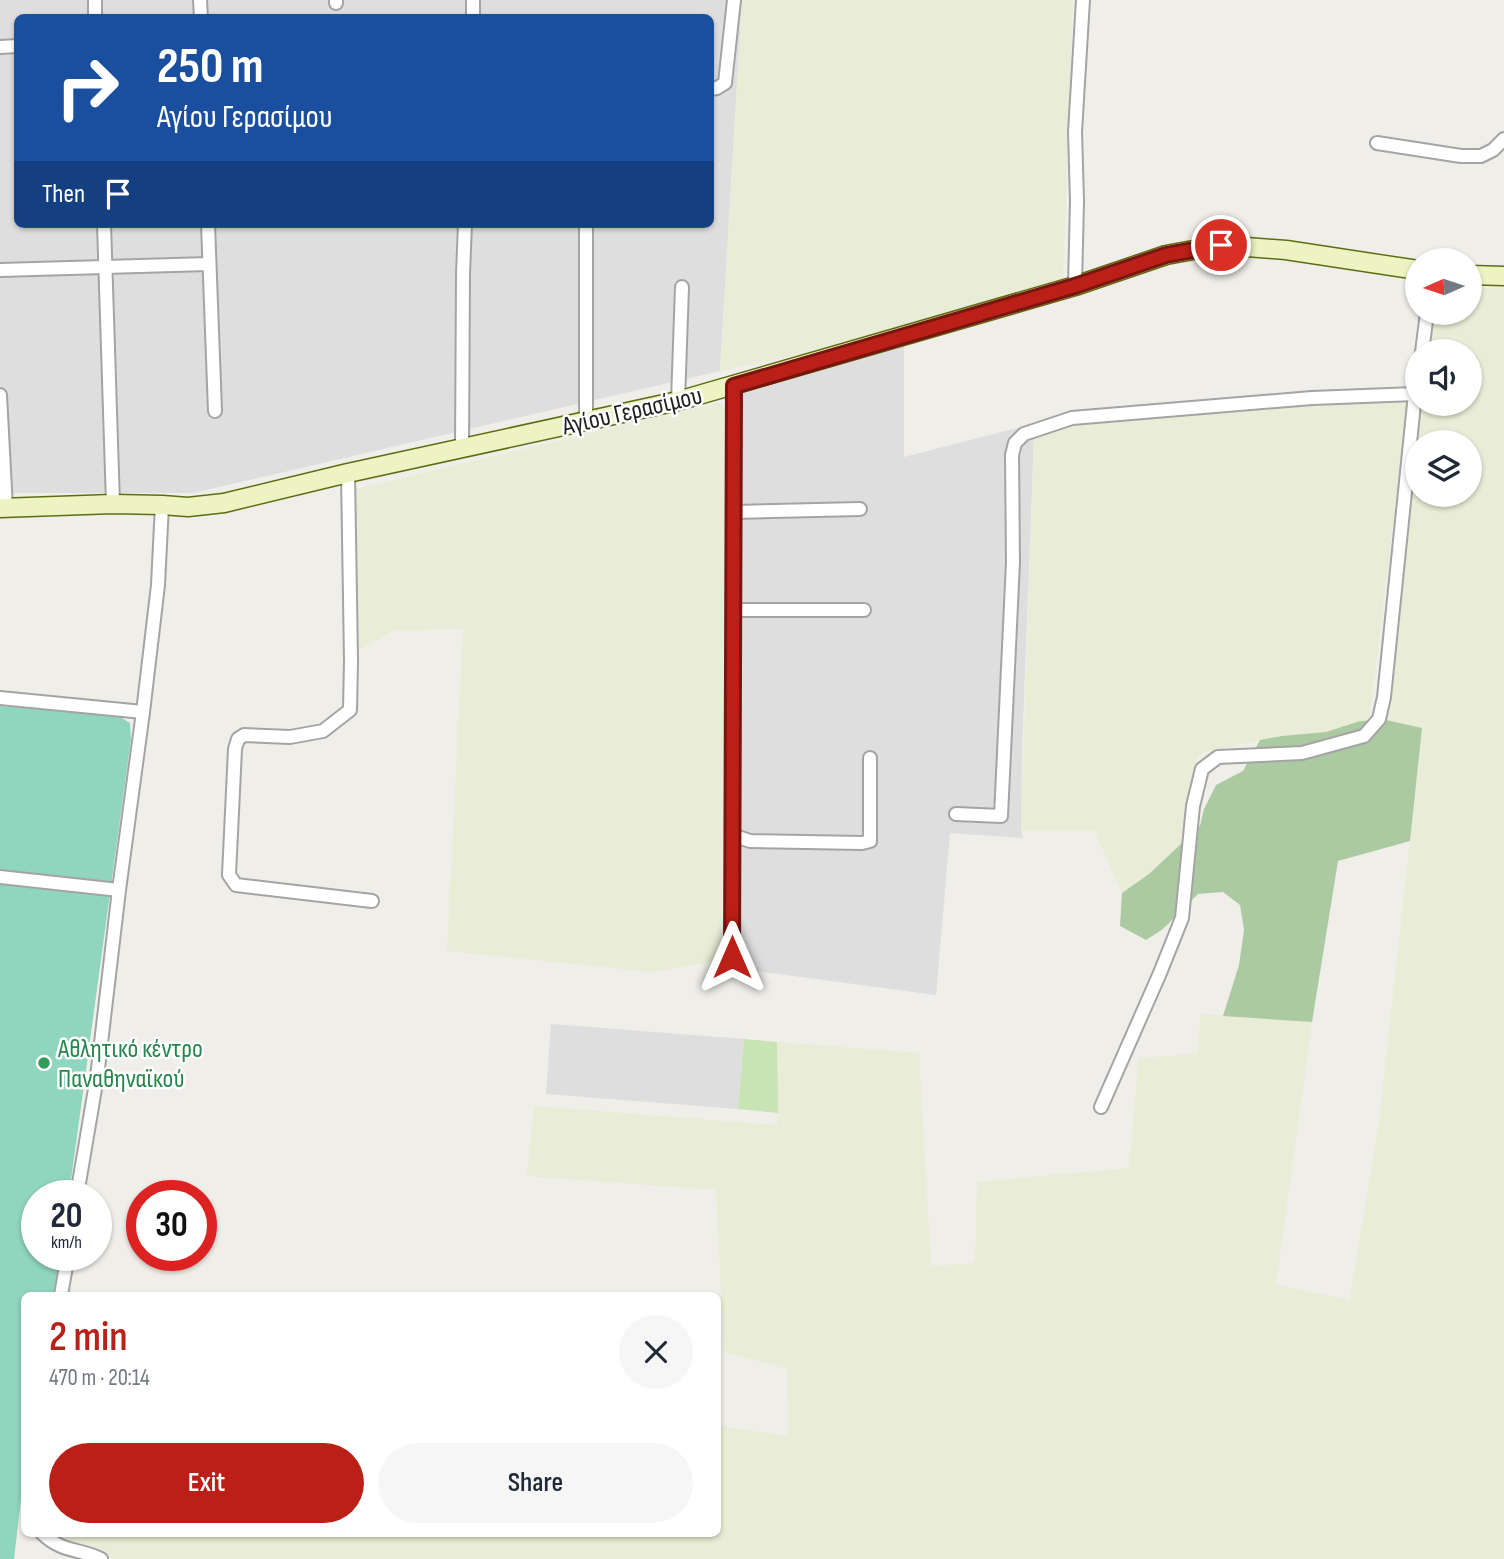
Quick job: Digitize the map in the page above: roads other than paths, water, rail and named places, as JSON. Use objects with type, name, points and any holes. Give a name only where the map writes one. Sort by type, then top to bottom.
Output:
[{"type":"street","points":[[714,87],[725,83],[734,0]]},
{"type":"street","points":[[1075,286],[1076,132],[1083,0]]},
{"type":"street","points":[[1377,144],[1461,156],[1481,156],[1493,150],[1504,139]]},
{"type":"street","points":[[104,228],[113,504]]},
{"type":"street","points":[[208,228],[215,411]]},
{"type":"street","points":[[462,449],[465,228]]},
{"type":"street","points":[[586,228],[586,421]]},
{"type":"street","name":"Αγίου Γερασίμου","points":[[3,508],[113,504],[188,507],[223,503],[678,401],[1075,286],[1166,255],[1221,245],[1335,256],[1405,268]]},
{"type":"street","points":[[0,270],[209,264]]},
{"type":"street","points":[[1482,275],[1504,276]]},
{"type":"street","points":[[678,401],[682,287]]},
{"type":"street","points":[[732,957],[734,386]]},
{"type":"street","points":[[956,814],[1001,816],[1013,562],[1012,455],[1015,443],[1024,434],[1072,418],[1299,399],[1405,394]]},
{"type":"street","points":[[0,395],[3,508]]},
{"type":"street","points":[[1101,1107],[1182,918],[1193,806],[1202,769],[1218,757],[1302,753],[1364,736],[1379,719],[1386,684],[1413,416]]},
{"type":"street","points":[[348,473],[351,660],[349,710],[323,731],[290,737],[244,735],[238,739],[235,749],[229,875],[236,884],[372,901]]},
{"type":"street","points":[[80,1180],[97,1077],[143,712],[158,585],[162,505]]},
{"type":"street","points":[[734,512],[860,509]]},
{"type":"street","points":[[733,610],[864,610]]},
{"type":"street","points":[[0,698],[143,712]]},
{"type":"street","points":[[732,835],[750,841],[870,841],[870,758]]},
{"type":"street","points":[[0,877],[119,890]]},
{"type":"street","points":[[62,1292],[65,1271]]},
{"type":"street","points":[[47,1537],[59,1546],[102,1559]]},
{"type":"place","name":"Αθλητικό κέντρο Παναθηναϊκού","points":[[44,1063]]}]
